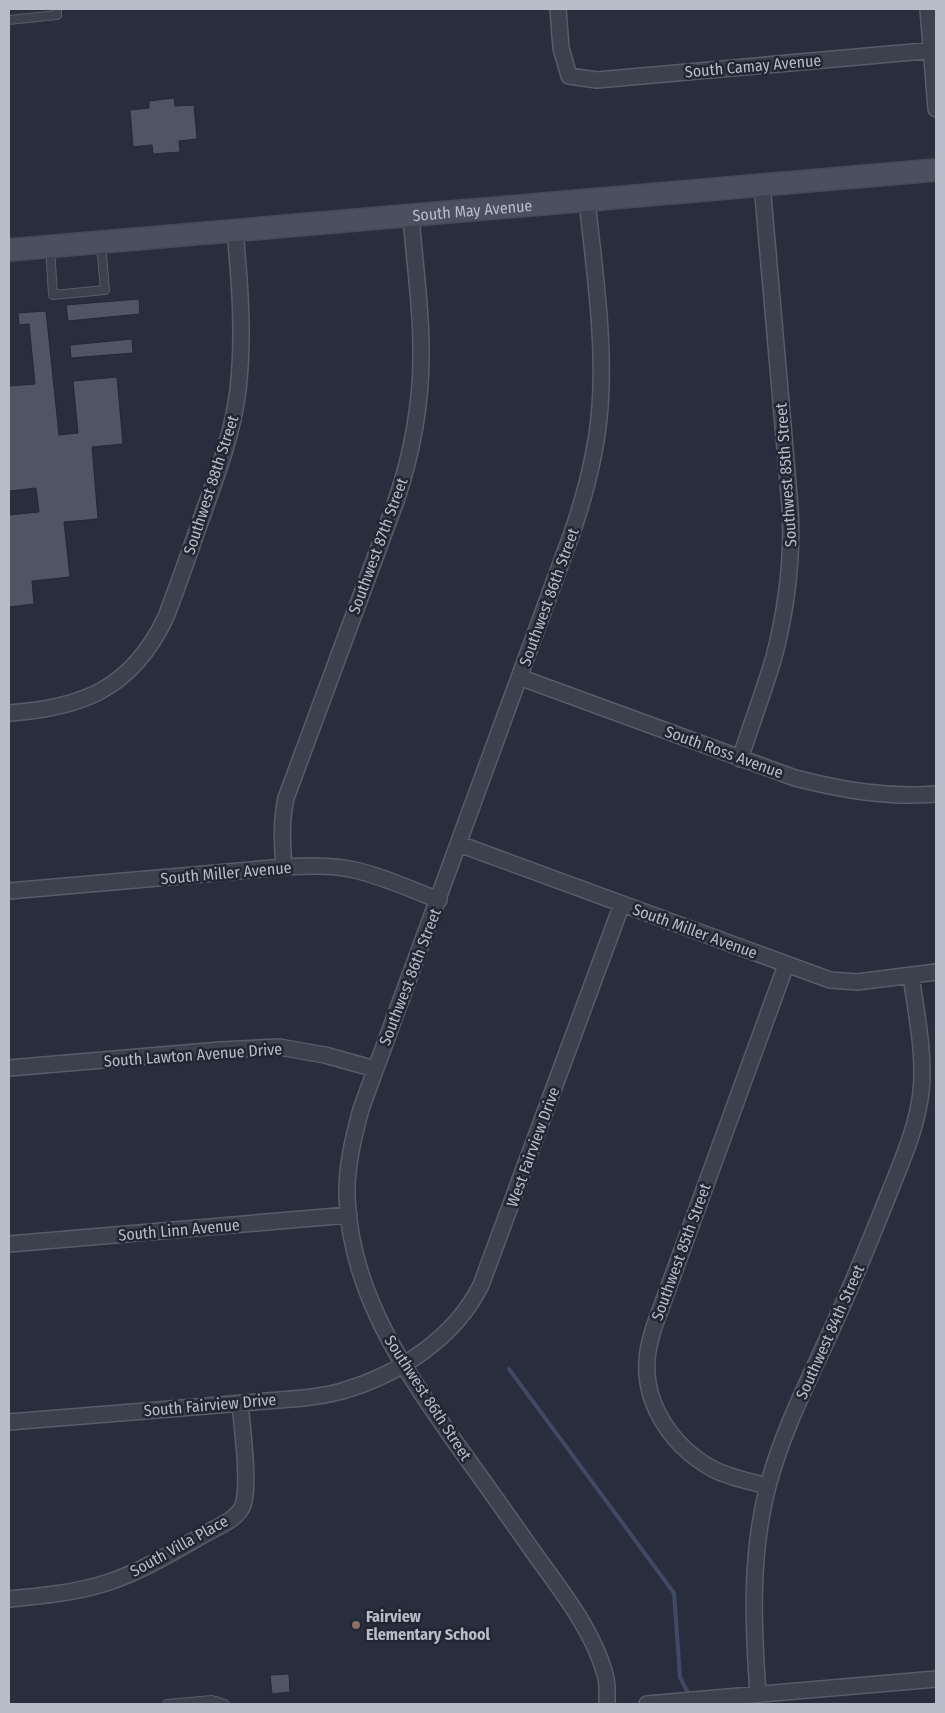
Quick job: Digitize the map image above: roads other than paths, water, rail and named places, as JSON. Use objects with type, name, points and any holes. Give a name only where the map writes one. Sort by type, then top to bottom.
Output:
[{"type":"main road","name":"South May Avenue","points":[[9,250],[936,170]]},
{"type":"street","name":"South Camay Avenue","points":[[558,9],[561,48],[569,76],[597,80],[934,50]]},
{"type":"street","points":[[928,9],[934,50],[936,109]]},
{"type":"street","name":"Southwest 85th Street","points":[[740,759],[774,658],[784,614],[791,559],[790,506],[762,184]]},
{"type":"street","name":"Southwest 86th Street","points":[[587,200],[601,362],[600,407],[595,451],[589,479],[576,524],[460,844],[361,1109],[350,1155],[347,1197],[354,1249],[367,1294],[387,1336],[414,1382],[576,1612],[605,1675],[607,1704]]},
{"type":"street","name":"Southwest 87th Street","points":[[284,867],[282,832],[286,798],[396,501],[405,474],[413,436],[421,355],[411,215]]},
{"type":"street","name":"Southwest 88th Street","points":[[9,713],[56,708],[80,700],[111,685],[137,664],[161,627],[182,575],[227,444],[238,392],[242,311],[235,231]]},
{"type":"street","name":"South Ross Avenue","points":[[519,677],[795,778],[868,793],[936,794]]},
{"type":"street","name":"South Miller Avenue","points":[[460,844],[786,965],[841,982],[857,982],[936,972]]},
{"type":"street","name":"South Miller Avenue","points":[[9,891],[284,867],[322,866],[353,870],[439,900]]},
{"type":"street","name":"West Fairview Drive","points":[[404,1363],[440,1340],[466,1310],[481,1285],[622,904]]},
{"type":"street","name":"Southwest 85th Street","points":[[768,1486],[726,1475],[695,1458],[675,1440],[661,1419],[653,1401],[648,1382],[647,1361],[654,1327],[786,965]]},
{"type":"street","name":"Southwest 84th Street","points":[[758,1693],[753,1593],[756,1552],[768,1486],[791,1419],[876,1227],[914,1126],[921,1094],[922,1069],[911,975]]},
{"type":"street","name":"South Lawton Avenue Drive","points":[[9,1068],[220,1050],[279,1047],[325,1055],[375,1069]]},
{"type":"street","name":"South Linn Avenue","points":[[9,1244],[349,1215]]},
{"type":"street","name":"South Fairview Drive","points":[[9,1422],[304,1398],[341,1392],[383,1375],[404,1363]]},
{"type":"street","name":"South Villa Place","points":[[9,1599],[66,1592],[106,1583],[134,1572],[228,1521],[237,1514],[242,1507],[246,1488],[240,1402]]},
{"type":"street","points":[[648,1704],[936,1679]]},
{"type":"lane","points":[[9,20],[57,15],[57,9]]},
{"type":"lane","points":[[50,247],[53,295],[105,290],[101,242]]},
{"type":"lane","points":[[167,1704],[212,1700],[225,1704]]},
{"type":"waterway","points":[[509,1369],[674,1593],[680,1677],[690,1697]]},
{"type":"place","name":"Fairview Elementary School","points":[[356,1625]]}]
